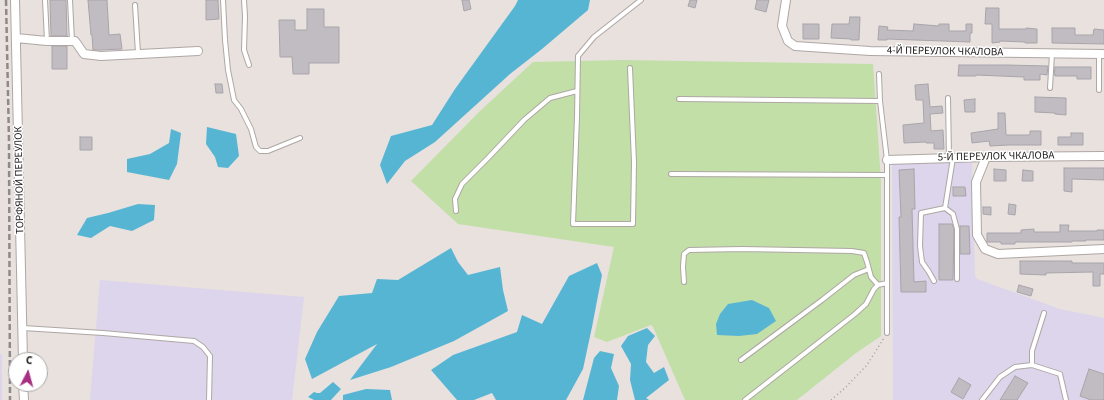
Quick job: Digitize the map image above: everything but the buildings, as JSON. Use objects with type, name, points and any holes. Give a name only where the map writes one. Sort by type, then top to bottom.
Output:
[{"type":"street","name":"ТОРФЯНОЙ ПЕРЕУЛОК","points":[[15,0],[23,352]]},
{"type":"street","name":"4-Й ПЕРЕУЛОК ЧКАЛОВА","points":[[786,0],[782,26],[788,41],[795,46],[870,51],[1102,54]]},
{"type":"street","points":[[16,38],[47,41],[75,41],[84,54],[101,56],[198,51]]},
{"type":"street","name":"5-Й ПЕРЕУЛОК ЧКАЛОВА","points":[[887,160],[1104,156]]},
{"type":"street","points":[[986,157],[976,182],[977,236],[984,249],[998,254],[1104,249]]},
{"type":"lane","points":[[46,0],[47,41]]},
{"type":"lane","points":[[70,0],[72,41]]},
{"type":"lane","points":[[222,0],[228,70],[234,100],[241,109],[251,128],[256,147],[260,151],[268,151],[300,138]]},
{"type":"lane","points":[[244,0],[244,50],[248,65]]},
{"type":"lane","points":[[630,68],[634,162],[633,224],[573,224],[578,56],[594,37],[641,0]]},
{"type":"lane","points":[[135,5],[138,54]]},
{"type":"lane","points":[[1050,88],[1052,54]]},
{"type":"lane","points":[[1099,90],[1102,54]]},
{"type":"lane","points":[[879,74],[880,101],[887,160],[887,333]]},
{"type":"lane","points":[[456,211],[455,199],[462,184],[524,120],[550,98],[577,91]]},
{"type":"lane","points":[[945,208],[951,158],[948,98]]},
{"type":"lane","points":[[679,99],[880,101]]},
{"type":"lane","points":[[671,174],[887,175]]},
{"type":"lane","points":[[934,281],[930,272],[922,262],[920,246],[921,213],[945,208],[953,214],[956,229],[957,279]]},
{"type":"lane","points":[[684,282],[682,267],[684,254],[689,250],[852,250],[864,253],[871,277],[878,285]]},
{"type":"lane","points":[[741,360],[854,275],[869,269]]},
{"type":"lane","points":[[745,400],[861,309],[878,285],[887,283]]},
{"type":"lane","points":[[1032,365],[1032,351],[1044,313]]},
{"type":"lane","points":[[23,328],[194,341],[210,356],[209,400]]},
{"type":"lane","points":[[982,400],[1000,377],[1015,367],[1032,365],[1060,374],[1066,400]]},
{"type":"path","points":[[831,400],[867,365],[887,333]]},
{"type":"shaded area","points":[[972,160],[975,276],[977,279],[1060,309],[1104,318],[1104,400],[893,400],[892,163]]},
{"type":"shaded area","points":[[100,280],[304,297],[292,400],[90,400]]},
{"type":"shaded area","points":[[0,354],[2,354],[2,400],[0,400]]},
{"type":"green space","points":[[623,60],[873,64],[881,181],[881,336],[856,353],[797,400],[685,400],[651,325],[607,342],[594,337],[614,247],[458,224],[411,181],[479,112],[533,62]]},
{"type":"water","points":[[518,0],[590,0],[588,10],[510,74],[435,142],[405,161],[387,184],[380,165],[391,136],[432,125],[455,89]]},
{"type":"water","points":[[207,127],[236,134],[239,156],[228,168],[218,167],[215,157],[206,144]]},
{"type":"water","points":[[171,129],[181,133],[177,164],[169,180],[127,172],[127,159],[150,154],[169,143]]},
{"type":"water","points":[[138,204],[155,205],[154,220],[132,231],[110,226],[91,238],[77,235],[87,218]]},
{"type":"water","points":[[451,248],[458,262],[468,275],[500,267],[508,311],[454,341],[391,367],[350,380],[377,344],[312,379],[305,359],[317,332],[339,296],[372,293],[377,279],[398,280]]},
{"type":"water","points":[[597,263],[602,275],[583,369],[566,400],[496,400],[492,393],[474,400],[457,400],[431,370],[453,355],[517,332],[522,315],[542,324],[569,276]]},
{"type":"water","points":[[752,300],[769,308],[776,321],[757,334],[739,336],[717,335],[716,324],[720,314],[728,304]]},
{"type":"water","points":[[647,328],[655,336],[648,345],[646,362],[654,373],[664,367],[669,380],[646,398],[649,400],[635,400],[630,380],[631,364],[621,346],[628,336]]},
{"type":"water","points":[[600,351],[614,354],[611,368],[619,386],[617,400],[583,400],[594,358]]},
{"type":"water","points":[[333,382],[341,389],[331,400],[314,400],[308,397],[314,392],[320,393]]},
{"type":"water","points":[[366,389],[390,390],[392,400],[343,400],[343,395]]},
{"type":"railway","points":[[6,0],[9,141],[10,400]]}]
